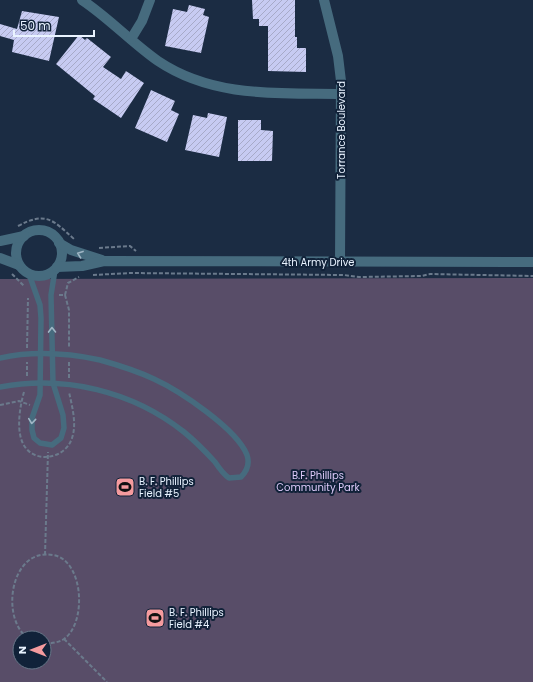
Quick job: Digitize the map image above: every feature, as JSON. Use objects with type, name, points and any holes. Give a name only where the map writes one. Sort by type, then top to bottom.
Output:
[{"type":"street","points":[[82,0],[159,61],[194,79],[218,87],[261,93],[341,94]]},
{"type":"street","points":[[131,39],[142,21],[150,0]]},
{"type":"street","name":"Torrance Boulevard","points":[[324,0],[338,56],[341,94],[340,262]]},
{"type":"street","name":"4th Army Drive","points":[[0,241],[24,236],[36,230],[43,230],[50,233],[59,242],[77,252],[104,261]]},
{"type":"street","points":[[19,265],[16,253],[20,241],[24,236]]},
{"type":"street","points":[[56,268],[61,255],[59,242]]},
{"type":"street","points":[[0,258],[19,265],[29,274]]},
{"type":"street","name":"4th Army Drive","points":[[29,274],[43,276],[56,268],[82,266],[104,261],[533,262]]},
{"type":"lane","points":[[29,274],[37,297],[41,318],[40,397],[35,407],[32,421],[33,434],[40,443],[48,445],[59,441],[64,432],[63,415],[53,383],[51,295],[56,268]]},
{"type":"lane","points":[[0,358],[52,353],[78,356],[118,365],[143,374],[173,389],[209,414],[244,449],[248,460],[246,473],[241,477],[236,478],[225,475],[206,452],[184,432],[134,402],[97,389],[53,383],[0,387]]},
{"type":"path","points":[[8,271],[24,286],[28,292],[28,298],[37,297]]},
{"type":"path","points":[[90,275],[204,274],[358,277],[422,276],[430,274],[533,276]]},
{"type":"path","points":[[51,295],[65,296],[68,283],[73,279],[84,276]]},
{"type":"path","points":[[0,405],[19,401],[35,407]]},
{"type":"path","points":[[45,555],[48,445]]},
{"type":"path","points":[[20,630],[15,620],[13,594],[15,582],[23,565],[31,558],[45,555],[53,555],[62,558],[74,570],[78,615],[76,626],[64,639],[52,643]]},
{"type":"path","points":[[64,639],[107,682]]},
{"type":"green space","name":"B.F. Phillips Community Park","points":[[533,278],[533,682],[0,682],[0,279]]},
{"type":"building","points":[[252,0],[295,0],[295,37],[297,37],[297,48],[306,48],[306,72],[268,71],[268,26],[259,26],[259,19],[253,19]]},
{"type":"building","points":[[189,5],[205,9],[203,15],[209,17],[201,53],[165,46],[173,9],[187,12]]},
{"type":"building","points":[[22,11],[59,17],[49,61],[12,52],[14,40],[0,36],[0,24],[17,29]]},
{"type":"building","points":[[79,35],[85,40],[87,38],[111,57],[103,67],[121,79],[126,71],[144,83],[121,118],[93,99],[95,96],[56,64]]},
{"type":"building","points":[[151,90],[175,101],[171,110],[179,114],[167,142],[135,128]]},
{"type":"building","points":[[208,113],[227,117],[219,157],[185,150],[193,115],[207,118]]},
{"type":"building","points":[[238,120],[261,120],[261,130],[273,131],[272,161],[238,161]]},
{"type":"place","name":"B. F. Phillips Field #5","points":[[125,487]]},
{"type":"place","name":"B. F. Phillips Field #4","points":[[155,618]]}]
